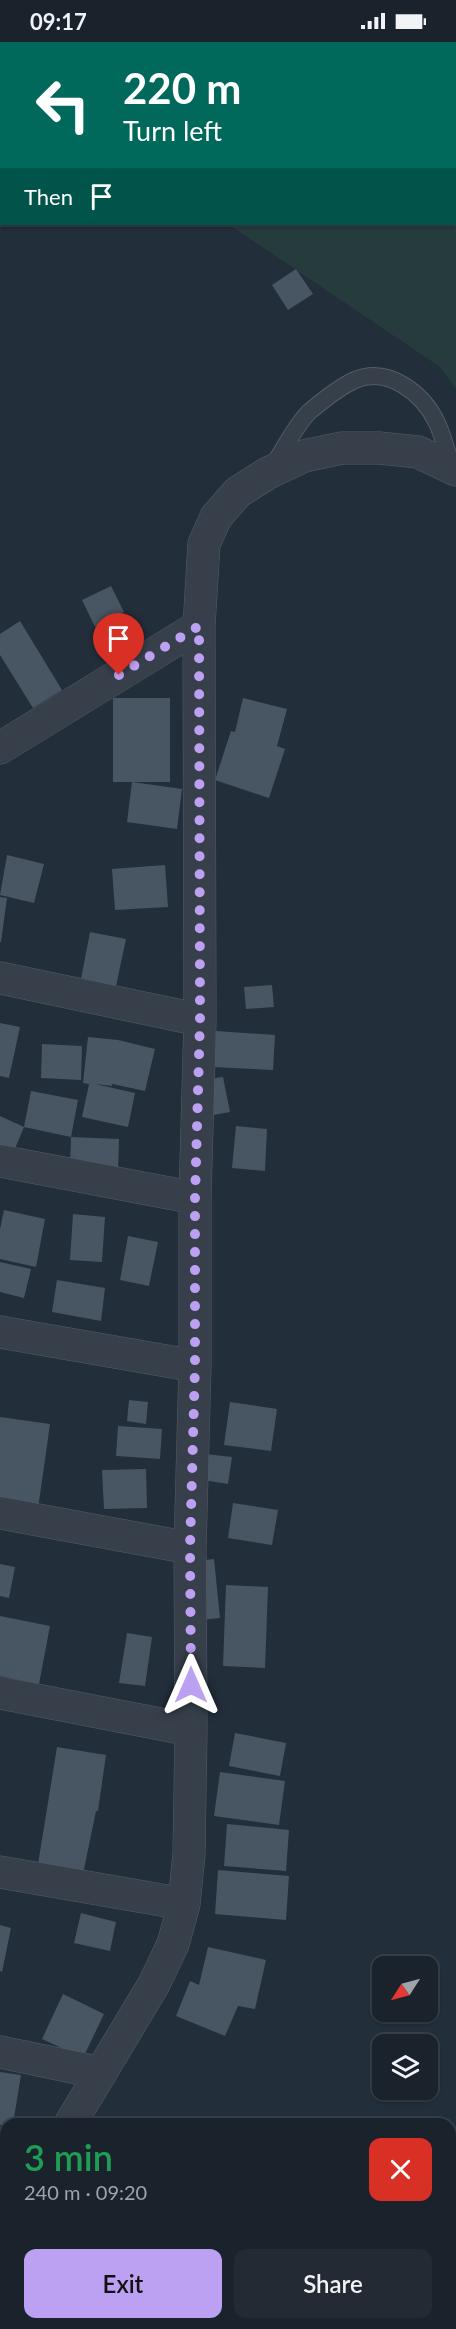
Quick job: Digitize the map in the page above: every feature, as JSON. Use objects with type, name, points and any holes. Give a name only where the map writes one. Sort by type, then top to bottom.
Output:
[{"type":"street","points":[[74,2118],[154,1984],[173,1944],[184,1904],[189,1854],[192,1730],[190,1548],[200,1020],[199,626],[204,544],[216,517],[238,492],[268,473],[304,456],[342,448],[418,452],[454,469]]},
{"type":"street","points":[[0,748],[199,626]]},
{"type":"street","points":[[0,978],[200,1020]]},
{"type":"street","points":[[0,1161],[195,1198]]},
{"type":"street","points":[[0,1332],[195,1366]]},
{"type":"street","points":[[0,1513],[190,1548]]},
{"type":"street","points":[[0,1693],[192,1730]]},
{"type":"street","points":[[0,1872],[184,1904]]},
{"type":"street","points":[[0,2052],[100,2073]]},
{"type":"lane","points":[[268,473],[308,414],[331,395],[356,380],[382,377],[404,384],[423,401],[437,422],[454,469]]},
{"type":"green space","points":[[229,225],[456,225],[456,389],[440,367]]},
{"type":"building","points":[[296,269],[313,294],[288,310],[272,285]]},
{"type":"building","points":[[111,586],[124,612],[95,627],[82,600]]},
{"type":"building","points":[[20,621],[62,690],[33,708],[0,655],[0,634]]},
{"type":"building","points":[[113,698],[170,698],[170,782],[113,782]]},
{"type":"building","points":[[243,698],[287,709],[277,746],[285,749],[269,798],[215,780],[231,731],[235,732]]},
{"type":"building","points":[[132,782],[182,789],[177,829],[127,822]]},
{"type":"building","points":[[7,855],[44,864],[34,903],[0,895]]},
{"type":"building","points":[[165,865],[168,907],[115,910],[112,869]]},
{"type":"building","points":[[0,897],[7,898],[1,942],[0,942]]},
{"type":"building","points":[[90,932],[126,939],[115,991],[80,984]]},
{"type":"building","points":[[272,985],[274,1007],[246,1009],[244,987]]},
{"type":"building","points":[[0,1023],[20,1027],[9,1078],[0,1076]]},
{"type":"building","points":[[216,1031],[275,1035],[273,1070],[214,1067]]},
{"type":"building","points":[[88,1037],[118,1040],[155,1049],[145,1091],[112,1084],[112,1086],[95,1084],[135,1093],[128,1127],[82,1117],[89,1084],[83,1083]]},
{"type":"building","points":[[42,1044],[82,1046],[81,1080],[41,1078]]},
{"type":"building","points":[[223,1077],[230,1112],[208,1116],[202,1080]]},
{"type":"building","points":[[31,1091],[78,1100],[71,1137],[24,1127]]},
{"type":"building","points":[[0,1116],[24,1127],[14,1151],[0,1145]]},
{"type":"building","points":[[236,1126],[267,1129],[265,1171],[232,1168]]},
{"type":"building","points":[[71,1137],[119,1139],[118,1172],[70,1170]]},
{"type":"building","points":[[4,1210],[45,1219],[36,1267],[0,1259],[0,1229]]},
{"type":"building","points":[[73,1214],[105,1217],[102,1262],[70,1260]]},
{"type":"building","points":[[128,1236],[158,1242],[149,1286],[120,1280]]},
{"type":"building","points":[[0,1262],[31,1269],[24,1298],[0,1292]]},
{"type":"building","points":[[57,1280],[105,1288],[101,1321],[52,1312]]},
{"type":"building","points":[[129,1400],[148,1402],[146,1424],[127,1421]]},
{"type":"building","points":[[230,1402],[277,1409],[271,1451],[224,1445]]},
{"type":"building","points":[[0,1417],[50,1424],[38,1509],[0,1504]]},
{"type":"building","points":[[118,1426],[162,1429],[160,1459],[116,1456]]},
{"type":"building","points":[[206,1454],[232,1457],[228,1484],[203,1480]]},
{"type":"building","points":[[146,1469],[147,1508],[104,1509],[102,1470]]},
{"type":"building","points":[[233,1503],[278,1510],[272,1545],[228,1538]]},
{"type":"building","points":[[214,1559],[220,1618],[201,1620],[195,1561]]},
{"type":"building","points":[[0,1564],[15,1567],[9,1598],[0,1596]]},
{"type":"building","points":[[226,1585],[268,1587],[265,1668],[223,1666]]},
{"type":"building","points":[[0,1616],[50,1626],[39,1684],[0,1676]]},
{"type":"building","points":[[127,1633],[152,1637],[145,1686],[119,1683]]},
{"type":"building","points":[[235,1733],[286,1743],[280,1776],[229,1766]]},
{"type":"building","points":[[57,1747],[106,1755],[98,1811],[96,1811],[83,1874],[38,1864]]},
{"type":"building","points":[[220,1772],[285,1781],[279,1825],[214,1816]]},
{"type":"building","points":[[227,1824],[289,1830],[286,1871],[224,1866]]},
{"type":"building","points":[[218,1870],[289,1876],[286,1920],[215,1914]]},
{"type":"building","points":[[81,1913],[116,1922],[110,1951],[74,1943]]},
{"type":"building","points":[[0,1925],[11,1928],[2,1972],[0,1971]]},
{"type":"building","points":[[208,1947],[266,1960],[255,2009],[238,2006],[225,2036],[176,2016],[190,1981],[199,1985]]},
{"type":"building","points":[[63,1994],[104,2014],[83,2058],[42,2039]]},
{"type":"building","points":[[0,2072],[21,2075],[14,2118],[0,2118]]},
{"type":"route","points":[[119,675],[199,626],[200,1020],[190,1548],[191,1685]]}]
